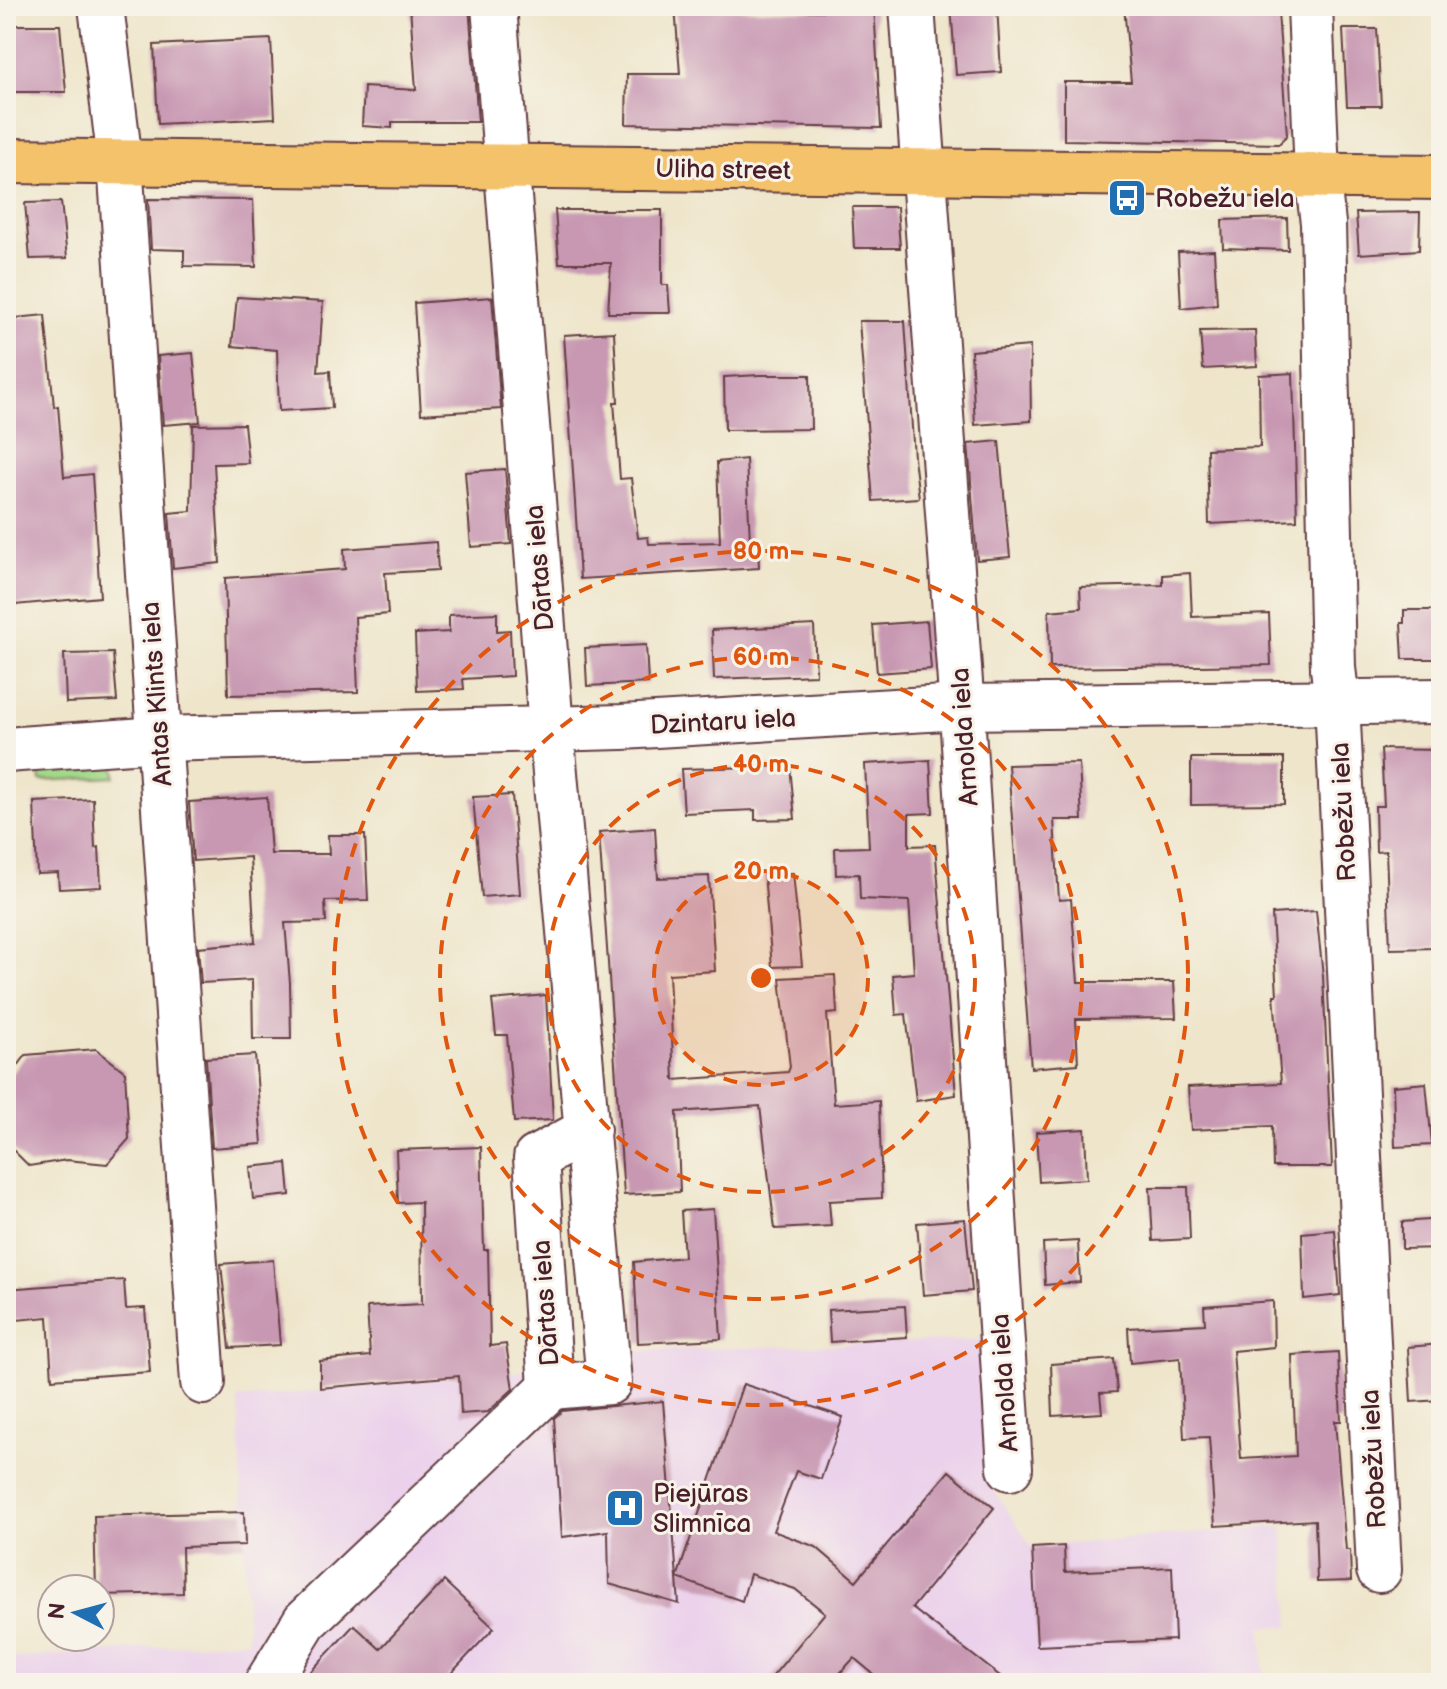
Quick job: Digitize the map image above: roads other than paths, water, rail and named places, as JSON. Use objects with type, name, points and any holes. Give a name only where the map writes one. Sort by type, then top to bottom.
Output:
[{"type":"main road","name":"Uliha street","points":[[6,161],[1441,177]]},
{"type":"street","name":"Antas Klints iela","points":[[101,6],[120,162],[203,1382]]},
{"type":"street","name":"Dārtas iela","points":[[494,6],[551,728],[588,1130],[609,1382],[551,1387],[536,1158],[588,1130]]},
{"type":"street","name":"Arnolda iela","points":[[912,6],[962,707],[1010,1468]]},
{"type":"street","name":"Robežu iela","points":[[1310,6],[1317,175],[1323,223],[1333,668],[1379,1570]]},
{"type":"street","name":"Dzintaru iela","points":[[6,750],[159,739],[622,727],[962,707],[1441,701]]},
{"type":"street","points":[[267,1683],[305,1621],[551,1387]]},
{"type":"place","name":"Robežu iela","points":[[1127,198]]},
{"type":"place","name":"Piejūras Slimnīca","points":[[625,1508]]}]
